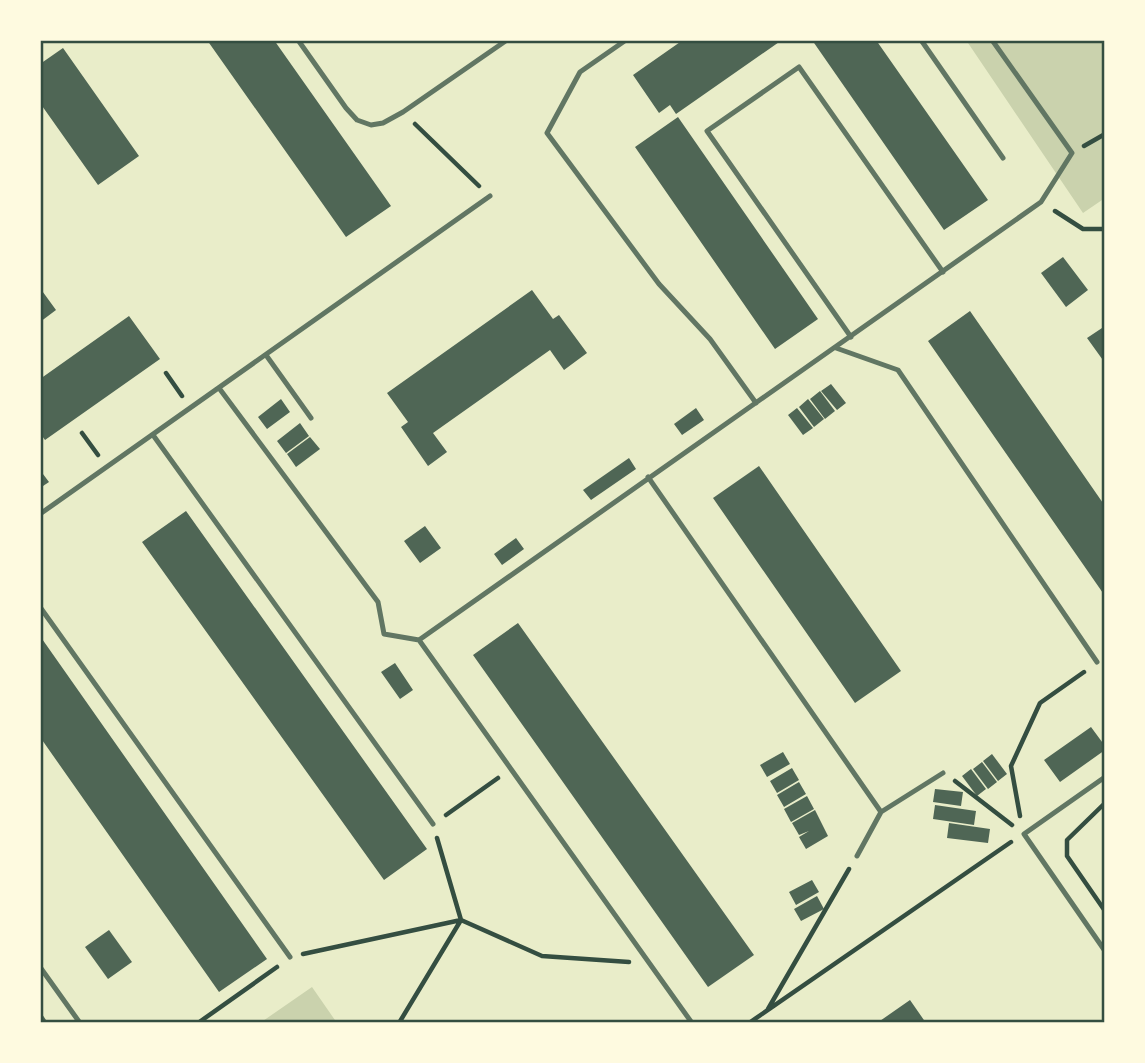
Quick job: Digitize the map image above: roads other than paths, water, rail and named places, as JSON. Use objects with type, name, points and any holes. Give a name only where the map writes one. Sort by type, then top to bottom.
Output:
[{"type":"lane","points":[[298,40],[346,108],[357,120],[371,125],[403,112],[507,40]]},
{"type":"lane","points":[[626,40],[580,72],[547,133],[659,284],[710,339],[756,403]]},
{"type":"lane","points":[[921,40],[1003,158]]},
{"type":"lane","points":[[219,388],[378,602],[384,634],[419,639],[1041,202],[1072,153],[992,40]]},
{"type":"lane","points":[[851,337],[707,131],[799,67],[943,272]]},
{"type":"lane","points":[[40,514],[490,196]]},
{"type":"lane","points":[[836,348],[898,370],[1097,662]]},
{"type":"lane","points":[[266,355],[311,418]]},
{"type":"lane","points":[[153,435],[433,824]]},
{"type":"lane","points":[[648,477],[881,812]]},
{"type":"lane","points":[[40,607],[290,957]]},
{"type":"lane","points":[[419,639],[692,1023]]},
{"type":"lane","points":[[857,856],[881,812],[943,772]]},
{"type":"lane","points":[[1105,777],[1024,834],[1105,951]]},
{"type":"lane","points":[[40,967],[80,1023]]}]
